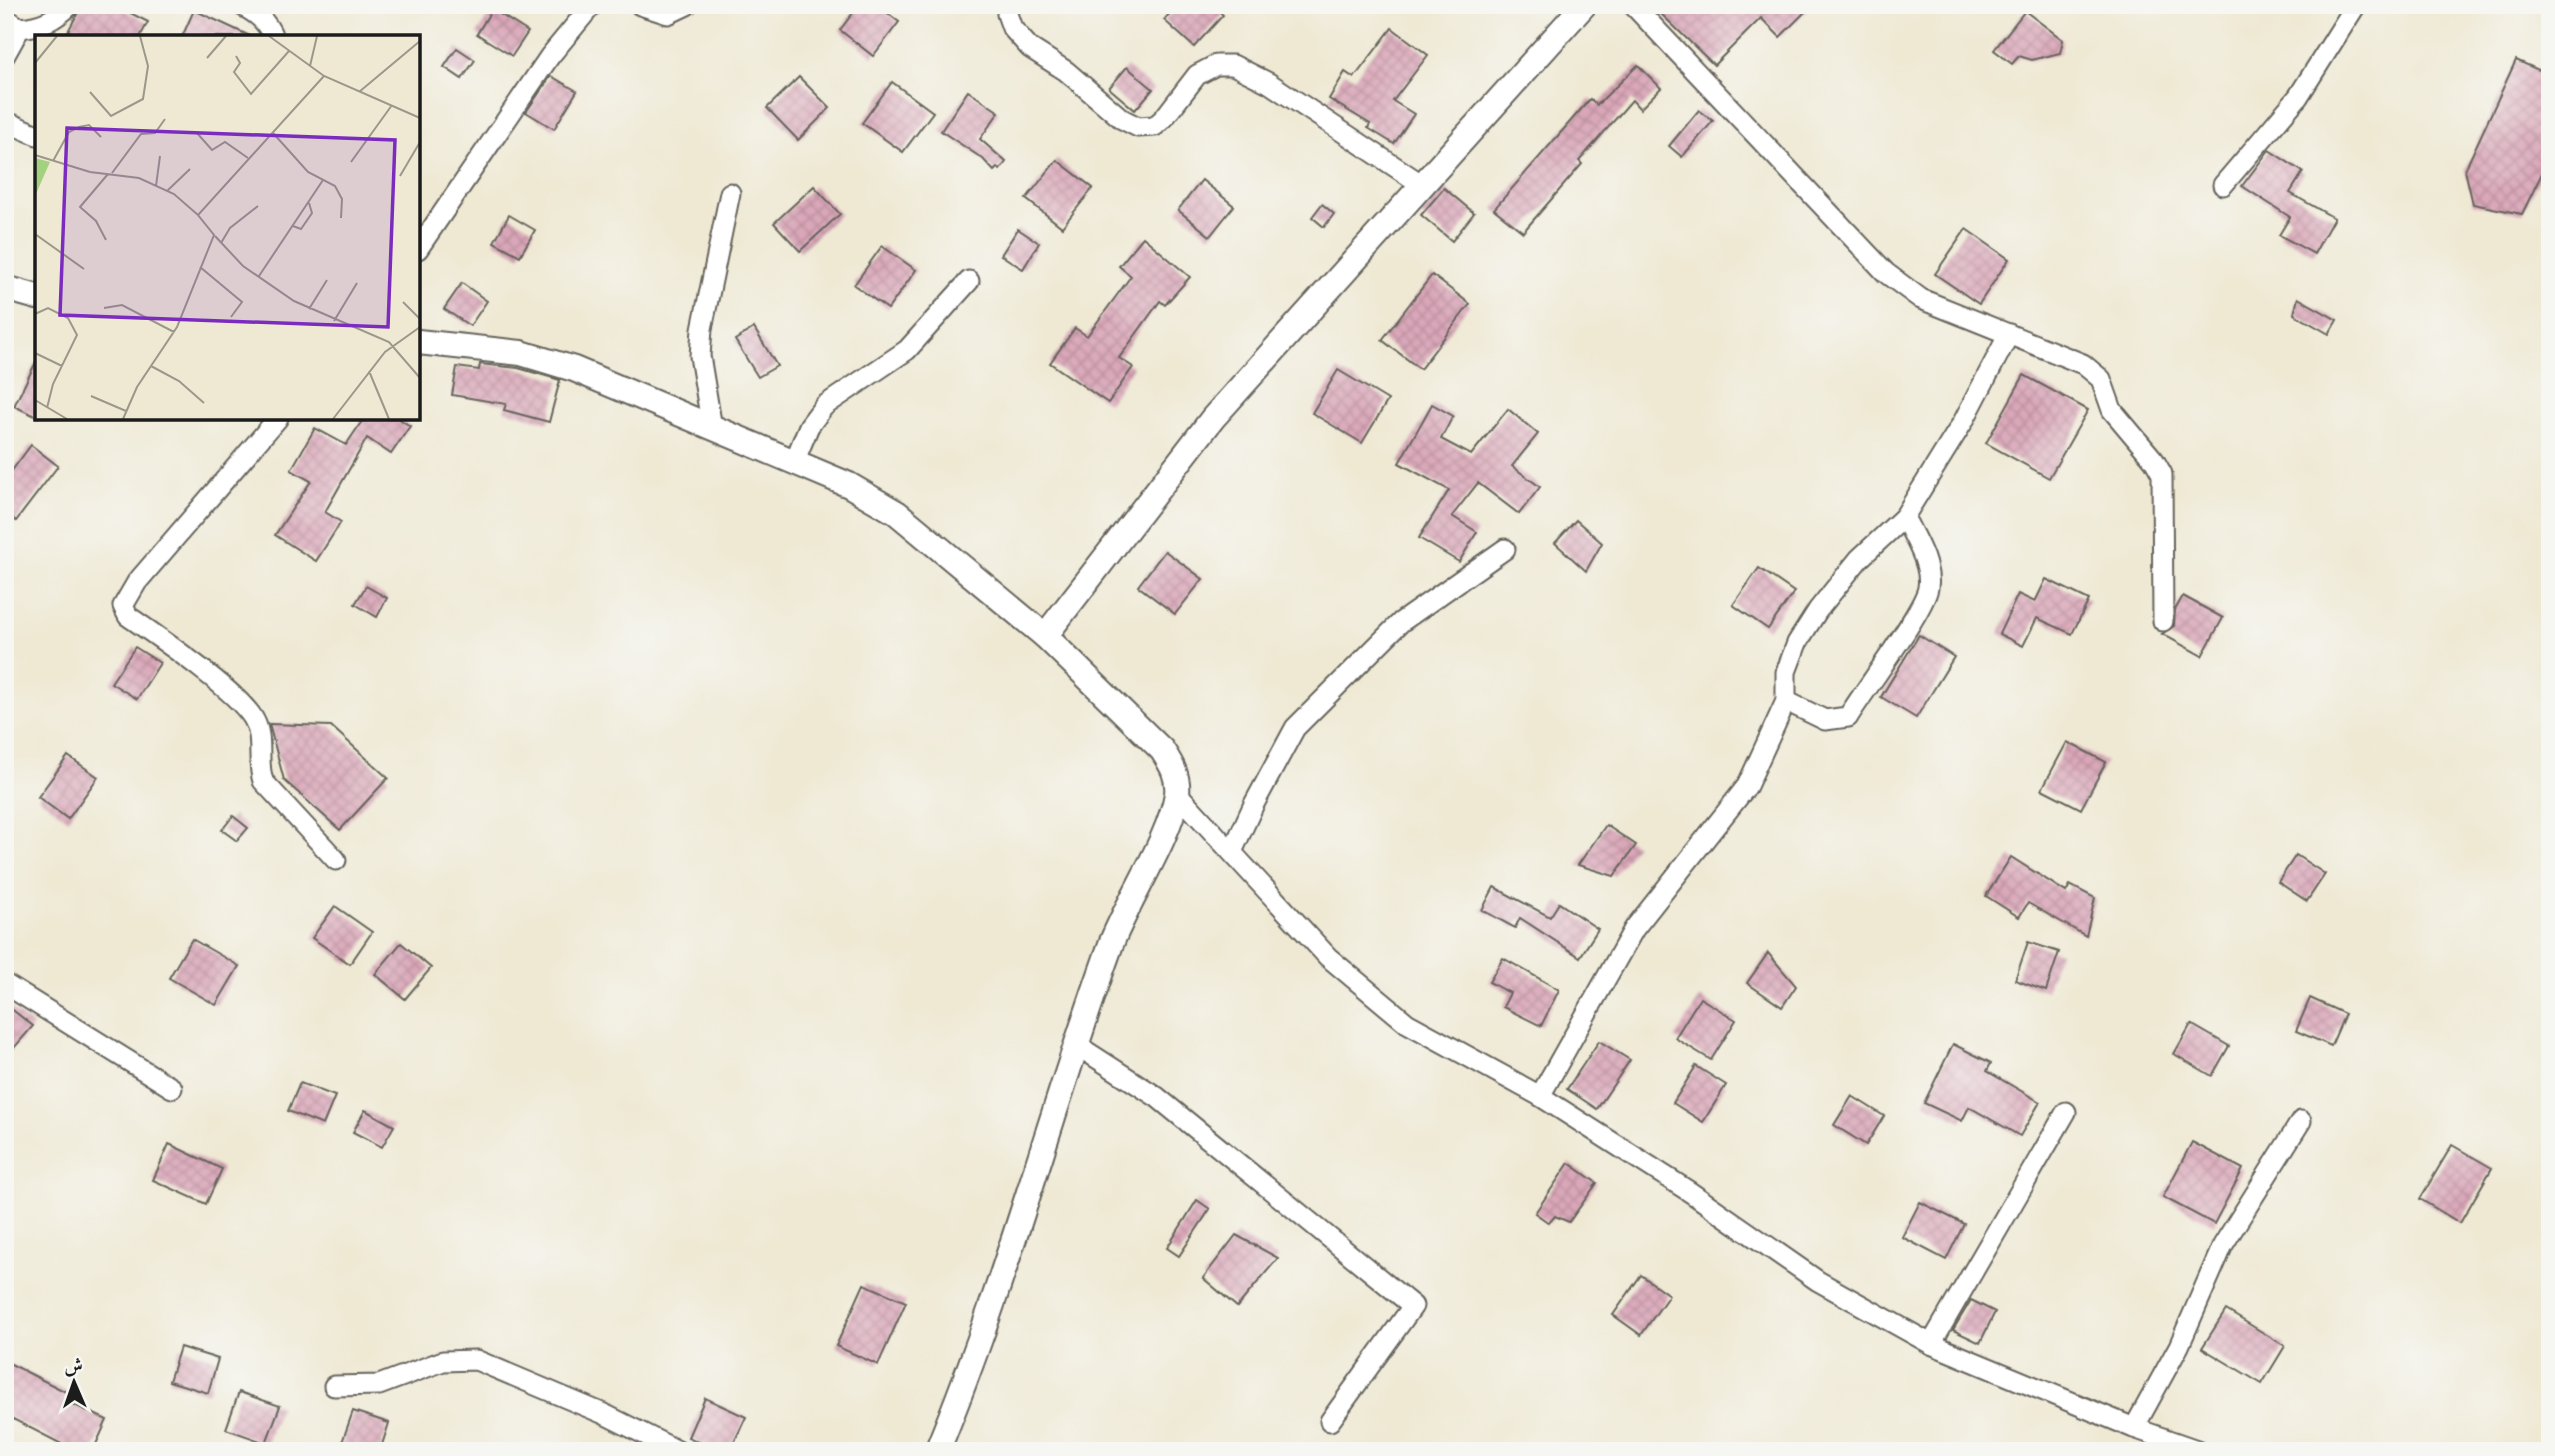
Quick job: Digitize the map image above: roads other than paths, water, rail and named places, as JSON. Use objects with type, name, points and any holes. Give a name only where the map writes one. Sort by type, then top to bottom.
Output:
[{"type":"street","points":[[5,55],[13,23],[38,26],[58,16],[70,5]]},
{"type":"street","points":[[241,5],[259,15],[268,24],[271,35]]},
{"type":"street","points":[[420,245],[550,56],[592,5]]},
{"type":"street","points":[[640,5],[668,13],[687,5]]},
{"type":"street","points":[[1009,5],[1007,14],[1012,29],[1030,48],[1066,71],[1122,119],[1138,127],[1155,126],[1197,75],[1216,65],[1233,65],[1269,83],[1421,184]]},
{"type":"street","points":[[1045,636],[1213,418],[1584,5]]},
{"type":"street","points":[[1633,5],[1886,273],[1921,299],[2083,364],[2101,379],[2112,410],[2154,460],[2162,474],[2163,621]]},
{"type":"street","points":[[2222,185],[2298,97],[2356,5]]},
{"type":"street","points":[[5,121],[35,134]]},
{"type":"street","points":[[712,428],[700,356],[702,329],[730,193]]},
{"type":"street","points":[[795,460],[809,426],[824,406],[907,350],[969,281]]},
{"type":"street","points":[[5,288],[35,296]]},
{"type":"street","points":[[1540,1096],[1634,929],[1747,786],[1786,701],[1786,672],[1797,643],[1818,610],[1859,559],[1904,517],[1963,422],[2009,334]]},
{"type":"street","points":[[420,342],[470,345],[534,357],[574,369],[849,485],[897,513],[1045,636],[1162,750],[1175,769],[1177,793],[1167,822],[1116,933],[1075,1044],[1006,1268],[937,1451]]},
{"type":"street","points":[[276,420],[137,582],[123,606],[128,616],[218,684],[253,717],[258,730],[258,768],[263,781],[336,860]]},
{"type":"street","points":[[1786,701],[1825,720],[1848,717],[1913,616],[1928,589],[1927,568],[1904,517]]},
{"type":"street","points":[[1232,852],[1295,728],[1401,622],[1505,549]]},
{"type":"street","points":[[1177,793],[1328,957],[1407,1023],[1540,1096],[1690,1192],[1818,1281],[1931,1344],[2134,1428],[2200,1451]]},
{"type":"street","points":[[5,984],[172,1088]]},
{"type":"street","points":[[1075,1044],[1157,1097],[1413,1306],[1330,1421]]},
{"type":"street","points":[[1931,1344],[2066,1112]]},
{"type":"street","points":[[2134,1428],[2179,1346],[2223,1245],[2301,1121]]},
{"type":"street","points":[[334,1386],[379,1385],[443,1361],[476,1360],[604,1414],[678,1451]]}]
